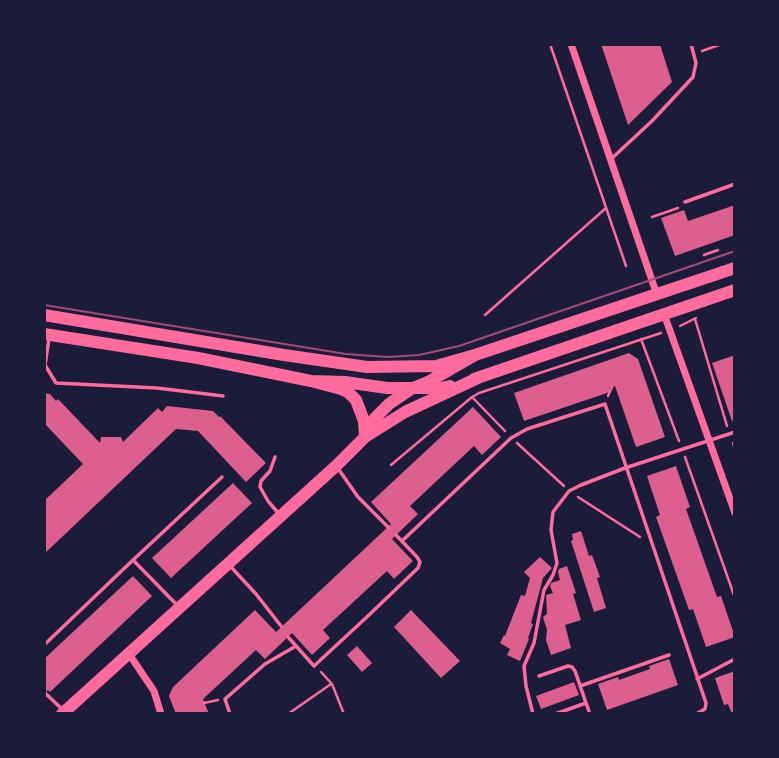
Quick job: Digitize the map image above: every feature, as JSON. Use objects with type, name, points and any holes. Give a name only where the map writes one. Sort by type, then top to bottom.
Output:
[{"type":"main road","points":[[44,315],[367,367],[436,366],[735,268]]},
{"type":"main road","points":[[311,381],[411,389],[442,388],[735,290]]},
{"type":"main road","points":[[46,334],[198,358],[341,389],[356,400],[364,421],[365,437]]},
{"type":"main road","points":[[365,437],[375,418],[389,404],[411,389],[475,355]]},
{"type":"main road","points":[[63,713],[365,437],[405,412],[480,377]]},
{"type":"street","points":[[571,44],[657,295]]},
{"type":"street","points":[[663,314],[735,513]]},
{"type":"street","points":[[129,654],[154,691],[162,714]]},
{"type":"lane","points":[[609,160],[688,83],[696,70],[691,44]]},
{"type":"lane","points":[[685,202],[735,184]]},
{"type":"lane","points":[[46,334],[45,365],[56,383],[157,388],[223,396]]},
{"type":"lane","points":[[402,541],[511,438],[527,429],[605,404],[706,703],[705,709],[696,714]]},
{"type":"lane","points":[[533,714],[524,666],[534,643],[544,590],[557,563],[551,530],[553,512],[569,491],[581,485],[682,448],[735,432]]},
{"type":"lane","points":[[275,457],[260,487],[281,515]]},
{"type":"lane","points":[[336,466],[358,497],[388,527]]},
{"type":"lane","points":[[44,645],[222,477]]},
{"type":"lane","points":[[288,637],[314,666],[418,568],[420,562],[417,557],[396,535]]},
{"type":"lane","points":[[133,560],[180,608]]},
{"type":"lane","points":[[228,564],[281,626]]},
{"type":"lane","points":[[230,714],[225,699],[265,664],[296,646]]},
{"type":"lane","points":[[580,686],[669,655]]},
{"type":"lane","points":[[697,679],[735,659]]},
{"type":"lane","points":[[539,676],[572,667],[590,714]]},
{"type":"lane","points":[[45,693],[63,713]]},
{"type":"lane","points":[[555,714],[586,703]]},
{"type":"path","points":[[550,44],[626,266]]},
{"type":"path","points":[[694,54],[722,44]]},
{"type":"path","points":[[652,217],[682,206],[685,202]]},
{"type":"path","points":[[485,315],[606,208]]},
{"type":"path","points":[[704,255],[718,250]]},
{"type":"path","points":[[391,464],[480,393],[669,330],[695,319],[701,313]]},
{"type":"path","points":[[695,319],[735,450]]},
{"type":"path","points":[[641,339],[735,597]]},
{"type":"path","points":[[472,397],[511,438]]},
{"type":"path","points":[[314,666],[332,684],[344,714]]},
{"type":"path","points":[[288,714],[332,684]]},
{"type":"path","points":[[204,702],[225,699]]},
{"type":"building","points":[[601,44],[660,44],[672,82],[628,125]]},
{"type":"building","points":[[735,205],[735,235],[675,256],[661,218],[684,210],[688,221]]},
{"type":"building","points":[[629,353],[638,359],[665,437],[636,447],[615,386],[609,388],[610,392],[524,421],[514,393]]},
{"type":"building","points":[[735,355],[735,420],[732,421],[712,363]]},
{"type":"building","points":[[44,393],[50,394],[56,401],[58,399],[100,443],[101,437],[121,437],[123,442],[158,408],[162,412],[167,406],[213,411],[266,463],[246,482],[198,431],[176,429],[44,554],[44,501],[83,464],[44,423]]},
{"type":"building","points":[[473,407],[501,437],[482,455],[474,446],[410,506],[418,514],[392,539],[413,561],[394,579],[387,571],[323,630],[330,638],[312,655],[292,633],[265,659],[256,650],[203,699],[209,714],[176,714],[169,696],[173,687],[255,610],[276,632],[391,524],[371,502]]},
{"type":"building","points":[[676,466],[690,507],[686,509],[717,597],[721,596],[735,637],[706,647],[693,609],[689,610],[656,517],[660,515],[647,476]]},
{"type":"building","points":[[233,483],[252,503],[171,578],[152,558]]},
{"type":"building","points":[[581,531],[589,556],[592,555],[600,577],[597,578],[606,608],[594,612],[571,541],[572,534]]},
{"type":"building","points":[[540,557],[552,568],[543,578],[529,639],[520,661],[507,655],[510,649],[500,643],[521,595],[525,596],[530,578],[524,572]]},
{"type":"building","points":[[567,566],[581,620],[565,625],[571,648],[551,655],[543,617],[547,614],[546,595],[553,593],[551,583],[560,580],[559,569]]},
{"type":"building","points":[[133,576],[152,596],[50,692],[48,690],[44,694],[44,659]]},
{"type":"building","points":[[411,610],[460,661],[441,678],[394,627]]},
{"type":"building","points":[[357,646],[372,663],[362,672],[347,655]]},
{"type":"building","points":[[669,659],[678,685],[607,710],[598,684],[618,677],[619,680]]},
{"type":"building","points":[[735,671],[735,714],[732,714],[728,704],[724,705],[715,678]]},
{"type":"building","points":[[574,682],[579,695],[541,709],[536,696]]},
{"type":"tram line","points":[[44,305],[346,354],[388,357],[419,355],[459,346],[735,251]]}]
